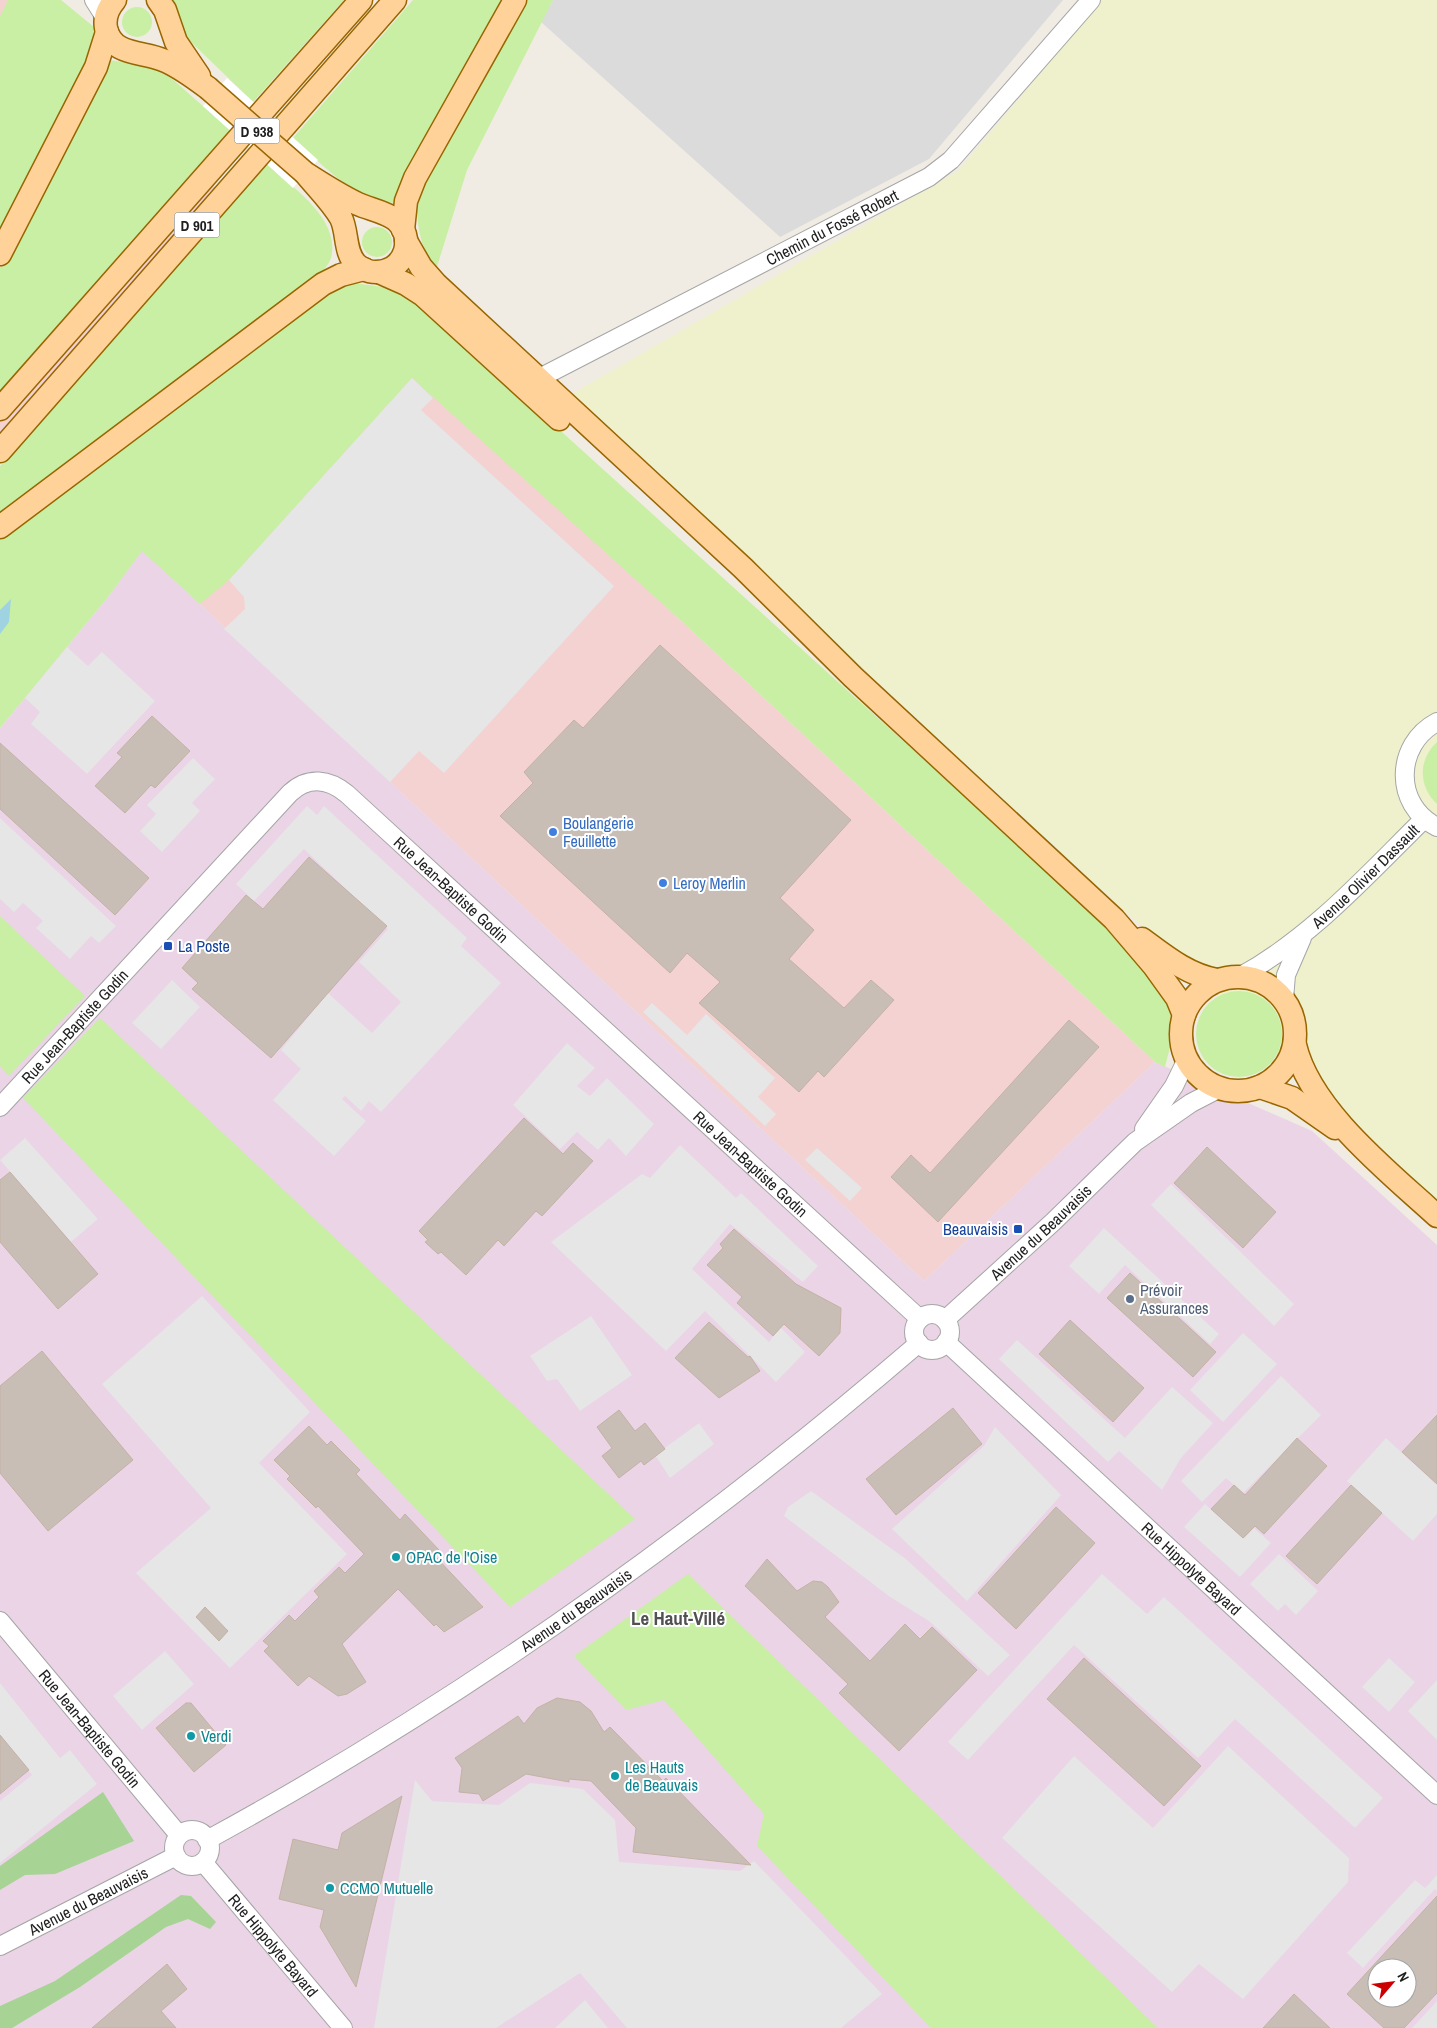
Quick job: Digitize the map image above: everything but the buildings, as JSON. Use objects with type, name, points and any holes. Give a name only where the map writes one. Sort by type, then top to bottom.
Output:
[{"type":"main road","points":[[109,17],[118,47],[126,52],[140,53],[153,49],[160,43],[166,31],[167,22],[165,10],[158,0]]},
{"type":"main road","name":"D 901","points":[[0,409],[360,0]]},
{"type":"main road","name":"D 901","points":[[0,451],[396,0]]},
{"type":"main road","points":[[0,527],[324,284],[341,275],[390,269],[399,262],[405,252],[406,201],[415,178],[515,0]]},
{"type":"main road","points":[[0,254],[91,79],[103,50],[109,17]]},
{"type":"main road","name":"D 938","points":[[167,22],[180,49],[208,88]]},
{"type":"main road","name":"D 938","points":[[140,53],[175,65],[208,88],[305,173],[342,196],[381,213]]},
{"type":"main road","name":"D 938","points":[[305,173],[340,217],[348,238]]},
{"type":"main road","points":[[530,382],[423,295],[406,284],[372,271],[350,255],[348,238],[352,228],[359,219],[370,214],[381,213],[394,219],[430,278],[530,382],[802,636],[852,677],[1114,919],[1160,974],[1184,1014]]},
{"type":"main road","points":[[1114,919],[1186,970],[1201,977],[1217,980],[1241,976],[1265,983],[1284,999],[1294,1021],[1295,1045],[1299,1061],[1309,1081],[1362,1147]]},
{"type":"main road","points":[[1217,980],[1197,994],[1184,1014],[1181,1037],[1187,1058],[1200,1077],[1220,1088],[1244,1091],[1260,1087],[1274,1079],[1285,1067],[1295,1045]]},
{"type":"main road","points":[[1260,1087],[1292,1098],[1362,1147],[1437,1216]]},
{"type":"street","points":[[94,0],[109,17]]},
{"type":"street","name":"Chemin du Fossé Robert","points":[[530,382],[929,177],[951,160],[1091,0]]},
{"type":"street","points":[[1431,823],[1409,799],[1405,783],[1404,766],[1413,743],[1424,730],[1437,722]]},
{"type":"street","name":"Rue Jean-Baptiste Godin","points":[[0,1107],[290,793],[300,784],[325,781],[332,783],[347,794],[920,1319]]},
{"type":"street","name":"Avenue Olivier Dassault","points":[[1241,976],[1265,962],[1306,933],[1431,823]]},
{"type":"street","name":"Avenue Olivier Dassault","points":[[1284,999],[1288,966],[1306,933]]},
{"type":"street","name":"Avenue du Beauvaisis","points":[[1135,1142],[1174,1086],[1187,1058]]},
{"type":"street","name":"Avenue du Beauvaisis","points":[[945,1320],[1054,1222],[1135,1142],[1191,1103],[1220,1088]]},
{"type":"street","points":[[932,1314],[945,1320],[950,1331],[946,1342],[933,1349],[919,1343],[914,1331],[920,1319],[932,1314]]},
{"type":"street","name":"Rue Hippolyte Bayard","points":[[946,1342],[1437,1795]]},
{"type":"street","name":"Avenue du Beauvaisis","points":[[207,1840],[437,1705],[596,1598],[785,1456],[919,1343]]},
{"type":"street","name":"Rue Jean-Baptiste Godin","points":[[0,1621],[180,1835]]},
{"type":"street","points":[[188,1831],[196,1831],[207,1840],[209,1850],[203,1862],[195,1866],[187,1865],[176,1856],[174,1845],[180,1835],[188,1831]]},
{"type":"street","name":"Avenue du Beauvaisis","points":[[0,1946],[176,1856]]},
{"type":"street","name":"Rue Hippolyte Bayard","points":[[203,1862],[343,2028]]},
{"type":"shaded area","points":[[0,0],[14,0],[1155,1062],[924,1281],[142,550],[0,439]]},
{"type":"shaded area","points":[[553,0],[1063,0],[929,159],[780,237],[541,22]]},
{"type":"shaded area","points":[[412,378],[433,398],[421,410],[614,586],[444,773],[419,751],[390,782],[224,629],[245,609],[244,597],[229,580]]},
{"type":"shaded area","points":[[142,550],[924,1281],[1155,1062],[1312,1131],[1437,1245],[1437,2028],[0,2028],[0,728],[108,597]]},
{"type":"shaded area","points":[[67,647],[88,666],[102,652],[155,701],[87,774],[31,724],[40,712],[25,698]]},
{"type":"shaded area","points":[[193,758],[215,779],[192,803],[200,811],[162,852],[140,831],[156,814],[147,805]]},
{"type":"shaded area","points":[[307,806],[317,815],[324,806],[467,938],[461,946],[501,983],[381,1112],[369,1101],[361,1111],[345,1096],[342,1099],[366,1121],[334,1156],[273,1100],[301,1069],[281,1050],[328,993],[372,1033],[401,1002],[359,962],[388,929],[304,849],[254,901],[236,884]]},
{"type":"shaded area","points":[[0,818],[116,926],[99,943],[91,936],[70,959],[36,928],[43,921],[23,903],[14,912],[0,899]]},
{"type":"shaded area","points":[[172,980],[200,1007],[161,1049],[132,1023]]},
{"type":"shaded area","points":[[652,1003],[687,1035],[706,1014],[775,1078],[758,1097],[776,1114],[765,1126],[643,1012]]},
{"type":"shaded area","points":[[567,1043],[595,1068],[577,1086],[590,1096],[607,1078],[654,1124],[626,1156],[609,1138],[598,1150],[577,1132],[560,1149],[513,1105]]},
{"type":"shaded area","points":[[25,1138],[98,1219],[71,1242],[0,1160]]},
{"type":"shaded area","points":[[680,1145],[736,1198],[741,1193],[818,1266],[803,1282],[730,1224],[692,1269],[769,1342],[780,1327],[805,1352],[776,1382],[705,1311],[666,1351],[551,1242],[642,1174],[650,1178]]},
{"type":"shaded area","points":[[817,1148],[862,1188],[850,1201],[805,1160]]},
{"type":"shaded area","points":[[1171,1184],[1294,1304],[1274,1326],[1151,1205]]},
{"type":"shaded area","points":[[1104,1228],[1219,1334],[1210,1344],[1125,1265],[1099,1294],[1069,1266]]},
{"type":"shaded area","points":[[202,1296],[310,1412],[259,1463],[347,1554],[230,1668],[136,1573],[211,1508],[102,1384]]},
{"type":"shaded area","points":[[591,1316],[632,1375],[580,1411],[557,1379],[547,1381],[530,1356]]},
{"type":"shaded area","points":[[1243,1333],[1277,1364],[1223,1422],[1190,1390]]},
{"type":"shaded area","points":[[1017,1340],[1125,1438],[1172,1387],[1213,1423],[1181,1458],[1162,1490],[1119,1451],[1108,1462],[999,1359]]},
{"type":"shaded area","points":[[1281,1376],[1321,1415],[1243,1493],[1226,1478],[1202,1502],[1181,1481]]},
{"type":"shaded area","points":[[699,1423],[714,1444],[670,1478],[655,1455]]},
{"type":"shaded area","points":[[995,1427],[1061,1495],[967,1601],[892,1529],[984,1446]]},
{"type":"shaded area","points":[[1386,1438],[1437,1485],[1437,1514],[1413,1541],[1347,1481]]},
{"type":"shaded area","points":[[811,1491],[906,1559],[1010,1655],[988,1676],[929,1621],[890,1597],[784,1516],[788,1507]]},
{"type":"shaded area","points":[[1205,1504],[1244,1539],[1254,1528],[1271,1543],[1240,1577],[1184,1527]]},
{"type":"shaded area","points":[[1279,1554],[1318,1591],[1296,1615],[1285,1604],[1278,1611],[1250,1584]]},
{"type":"shaded area","points":[[1102,1574],[1147,1614],[1164,1597],[1383,1798],[1355,1828],[1235,1719],[1198,1758],[1074,1645],[968,1760],[948,1742]]},
{"type":"shaded area","points":[[165,1651],[194,1684],[142,1730],[113,1696]]},
{"type":"shaded area","points":[[1389,1658],[1415,1682],[1389,1712],[1362,1687]]},
{"type":"shaded area","points":[[1437,1680],[1437,1740],[1408,1711]]},
{"type":"shaded area","points":[[0,1683],[60,1758],[70,1750],[97,1784],[0,1863],[0,1801],[32,1775],[0,1735]]},
{"type":"shaded area","points":[[1228,1746],[1349,1858],[1348,1882],[1243,1999],[1199,1964],[1172,1992],[1002,1838],[1074,1756],[1153,1828]]},
{"type":"shaded area","points":[[415,1780],[432,1801],[499,1805],[530,1783],[583,1789],[615,1820],[619,1862],[740,1871],[754,1861],[882,1994],[841,2028],[627,2028],[580,1973],[496,2028],[374,2028]]},
{"type":"shaded area","points":[[1437,1875],[1437,1891],[1435,1889],[1372,1958],[1367,1958],[1367,1964],[1363,1968],[1347,1953],[1415,1880],[1425,1888]]},
{"type":"shaded area","points":[[585,2000],[608,2028],[555,2028]]},
{"type":"shaded area","points":[[1437,2001],[1437,2028],[1412,2028]]},
{"type":"green space","points":[[8,0],[61,0],[94,27],[90,58],[0,237],[0,16]]},
{"type":"green space","points":[[171,0],[344,0],[253,102],[188,39]]},
{"type":"green space","points":[[413,0],[506,0],[398,203],[383,202],[354,190],[341,181],[293,138]]},
{"type":"green space","points":[[528,0],[553,0],[467,170],[436,270],[420,236],[416,198]]},
{"type":"green space","points":[[1102,0],[1437,0],[1437,1200],[568,396],[958,171]]},
{"type":"green space","points":[[137,7],[148,11],[152,22],[148,33],[137,37],[126,33],[122,22],[126,11]]},
{"type":"green space","points":[[109,60],[144,65],[170,77],[231,131],[0,395],[0,268]]},
{"type":"green space","points":[[267,164],[313,205],[322,217],[329,230],[332,244],[331,258],[326,266],[315,280],[0,518],[0,466]]},
{"type":"green space","points":[[377,227],[383,228],[391,236],[391,248],[383,256],[377,257],[371,256],[363,248],[362,242],[363,236],[371,228]]},
{"type":"green space","points":[[354,283],[405,290],[1122,939],[1171,1005],[1170,1047],[1165,1067],[1155,1062],[677,617],[412,378],[229,580],[200,604],[142,551],[108,597],[0,728],[0,536],[325,289]]},
{"type":"green space","points":[[1437,742],[1437,804],[1426,789],[1423,773],[1426,757]]},
{"type":"green space","points":[[0,916],[85,996],[9,1076],[0,1066]]},
{"type":"green space","points":[[1239,991],[1255,995],[1269,1004],[1278,1018],[1282,1034],[1278,1050],[1269,1064],[1255,1073],[1239,1077],[1223,1073],[1209,1064],[1200,1050],[1196,1034],[1200,1018],[1209,1004],[1223,995]]},
{"type":"green space","points":[[100,1018],[635,1519],[510,1607],[23,1098]]},
{"type":"green space","points":[[688,1574],[1158,2028],[931,2028],[757,1846],[764,1814],[664,1700],[626,1710],[574,1656]]},
{"type":"green space","points":[[103,1792],[134,1841],[55,1874],[25,1875],[0,1890],[0,1866]]},
{"type":"green space","points":[[181,1895],[191,1896],[216,1922],[210,1929],[188,1919],[166,1927],[80,1987],[12,2028],[0,2028],[0,2006],[55,1981]]},
{"type":"water","points":[[11,599],[9,622],[0,634],[0,610]]},
{"type":"pier","points":[[227,78],[318,160],[293,188],[203,106]]},
{"type":"place","name":"Boulangerie Feuillette","points":[[553,832]]},
{"type":"place","name":"Leroy Merlin","points":[[663,883]]},
{"type":"place","name":"La Poste","points":[[168,946]]},
{"type":"place","name":"Beauvaisis","points":[[1018,1229]]},
{"type":"place","name":"Prévoir Assurances","points":[[1130,1299]]},
{"type":"place","name":"OPAC de l'Oise","points":[[396,1557]]},
{"type":"place","name":"Verdi","points":[[191,1736]]},
{"type":"place","name":"Les Hauts de Beauvais","points":[[615,1776]]},
{"type":"place","name":"CCMO Mutuelle","points":[[330,1888]]},
{"type":"district","name":"Le Haut-Villé","points":[[678,1618]]}]
